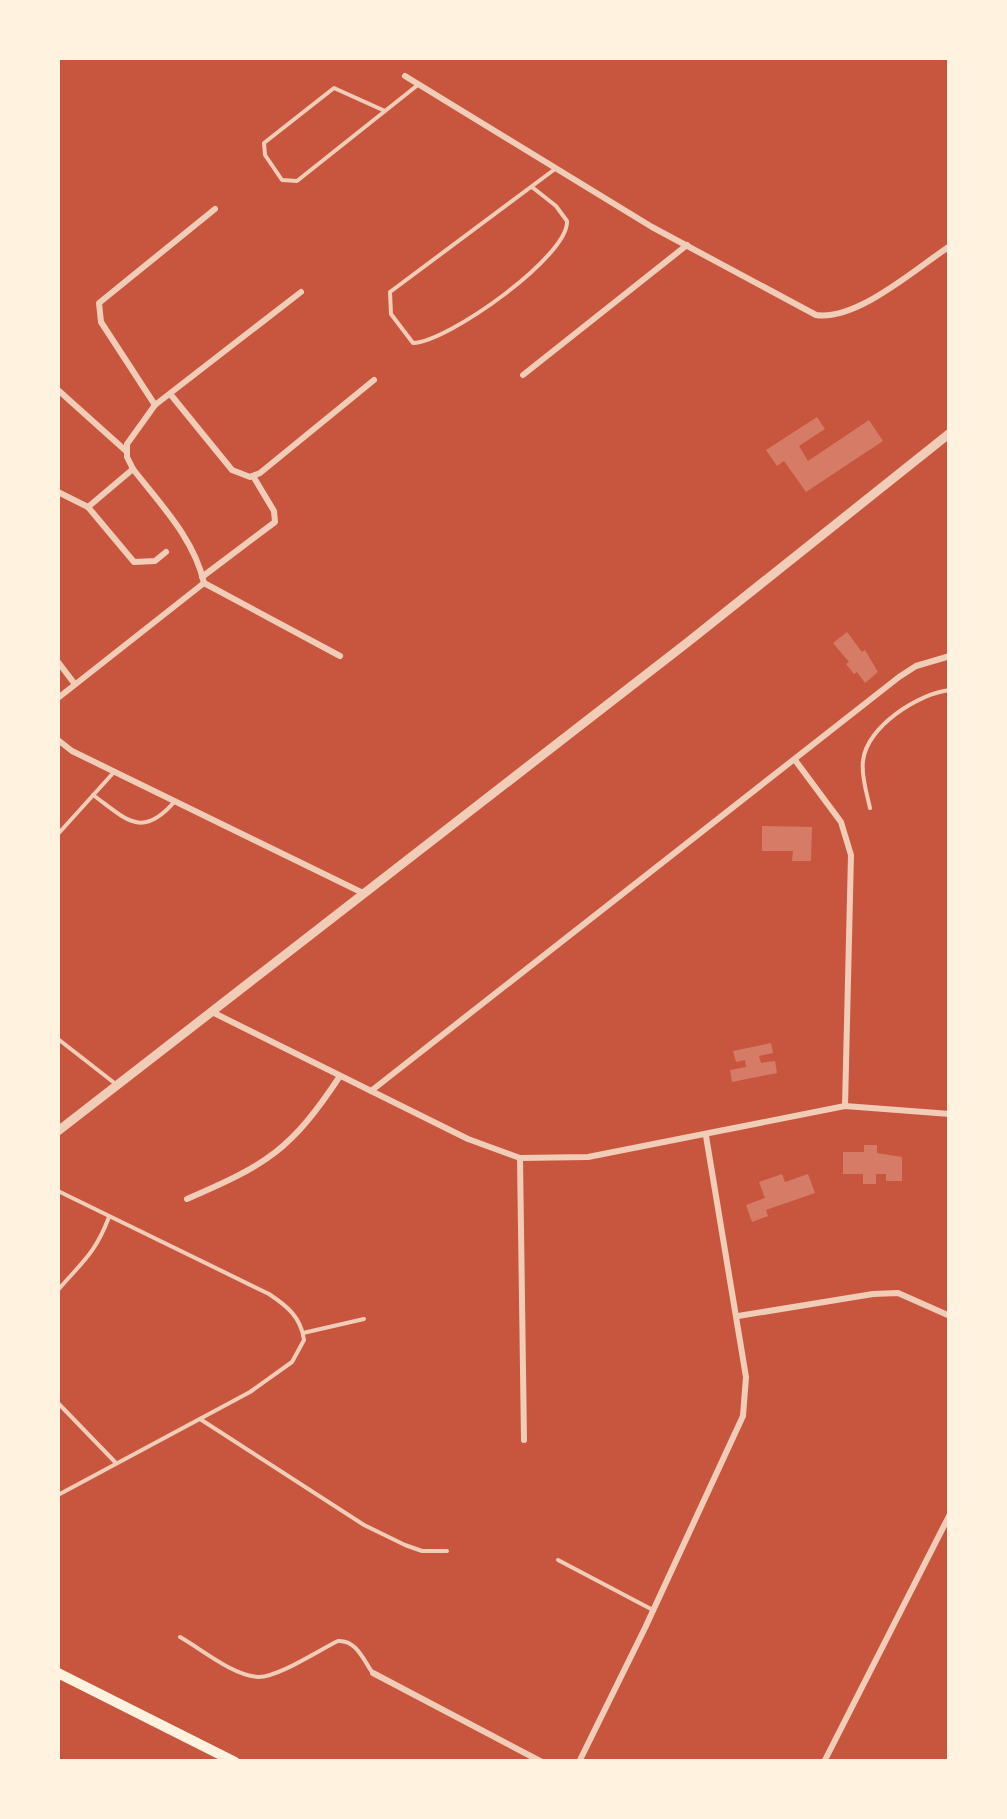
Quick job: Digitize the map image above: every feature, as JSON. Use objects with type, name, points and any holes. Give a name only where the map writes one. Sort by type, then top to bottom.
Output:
[{"type":"main road","points":[[58,1672],[235,1762]]},
{"type":"street","points":[[405,76],[687,246],[816,314],[842,315],[950,246]]},
{"type":"street","points":[[155,405],[100,322],[99,304],[216,209]]},
{"type":"street","points":[[523,374],[687,246]]},
{"type":"street","points":[[126,452],[135,430],[155,405],[302,292]]},
{"type":"street","points":[[171,395],[232,470],[253,476],[374,380]]},
{"type":"street","points":[[58,390],[126,452],[133,469],[188,542],[200,564],[203,580]]},
{"type":"street","points":[[58,1131],[950,434]]},
{"type":"street","points":[[88,507],[133,469]]},
{"type":"street","points":[[58,698],[275,522],[274,512],[253,476]]},
{"type":"street","points":[[58,492],[88,507],[134,562],[155,561],[166,552]]},
{"type":"street","points":[[203,580],[340,656]]},
{"type":"street","points":[[371,1091],[916,666],[950,656]]},
{"type":"street","points":[[58,662],[74,683]]},
{"type":"street","points":[[58,740],[365,894]]},
{"type":"street","points":[[795,760],[841,822],[851,855],[845,1106]]},
{"type":"street","points":[[210,1012],[468,1139],[520,1158],[588,1157],[845,1106],[950,1114]]},
{"type":"street","points":[[187,1198],[244,1174],[278,1151],[312,1118],[340,1076]]},
{"type":"street","points":[[579,1762],[742,1416],[746,1377],[706,1136]]},
{"type":"street","points":[[520,1158],[524,1440]]},
{"type":"street","points":[[738,1316],[898,1293],[950,1316]]},
{"type":"street","points":[[824,1762],[950,1514]]},
{"type":"street","points":[[373,1673],[542,1762]]},
{"type":"lane","points":[[385,111],[334,88],[264,143],[264,155],[282,180],[297,182],[420,84]]},
{"type":"lane","points":[[532,187],[564,214],[568,227],[557,246],[466,321],[437,338],[413,342],[391,314],[390,292],[555,168]]},
{"type":"lane","points":[[870,808],[862,764],[870,742],[904,708],[922,697],[950,690]]},
{"type":"lane","points":[[58,834],[114,771]]},
{"type":"lane","points":[[92,796],[139,824],[161,818],[175,800]]},
{"type":"lane","points":[[58,1039],[116,1085]]},
{"type":"lane","points":[[58,1191],[269,1294],[288,1306],[303,1333],[300,1350],[292,1362],[250,1392],[58,1494]]},
{"type":"lane","points":[[58,1290],[87,1260],[109,1217]]},
{"type":"lane","points":[[303,1333],[364,1319]]},
{"type":"lane","points":[[58,1403],[116,1463]]},
{"type":"lane","points":[[200,1418],[374,1530],[422,1550],[446,1551]]},
{"type":"lane","points":[[558,1560],[653,1610]]},
{"type":"lane","points":[[180,1637],[258,1677],[345,1640],[356,1648],[373,1673]]},
{"type":"building","points":[[817,417],[825,429],[799,446],[808,461],[869,420],[883,441],[806,492],[784,461],[777,466],[766,450]]},
{"type":"building","points":[[847,632],[862,652],[865,650],[878,672],[865,683],[833,643]]},
{"type":"building","points":[[762,826],[812,827],[811,861],[792,861],[793,851],[762,851]]},
{"type":"building","points":[[771,1043],[773,1053],[759,1056],[761,1063],[775,1061],[777,1073],[732,1082],[730,1070],[746,1067],[745,1060],[736,1062],[733,1051]]},
{"type":"building","points":[[864,1145],[877,1145],[877,1153],[902,1157],[902,1181],[886,1181],[886,1174],[876,1174],[876,1184],[863,1184],[863,1174],[843,1174],[843,1152],[864,1152]]},
{"type":"building","points":[[782,1174],[785,1182],[808,1174],[815,1193],[766,1210],[768,1216],[752,1222],[746,1205],[765,1198],[759,1182]]}]
